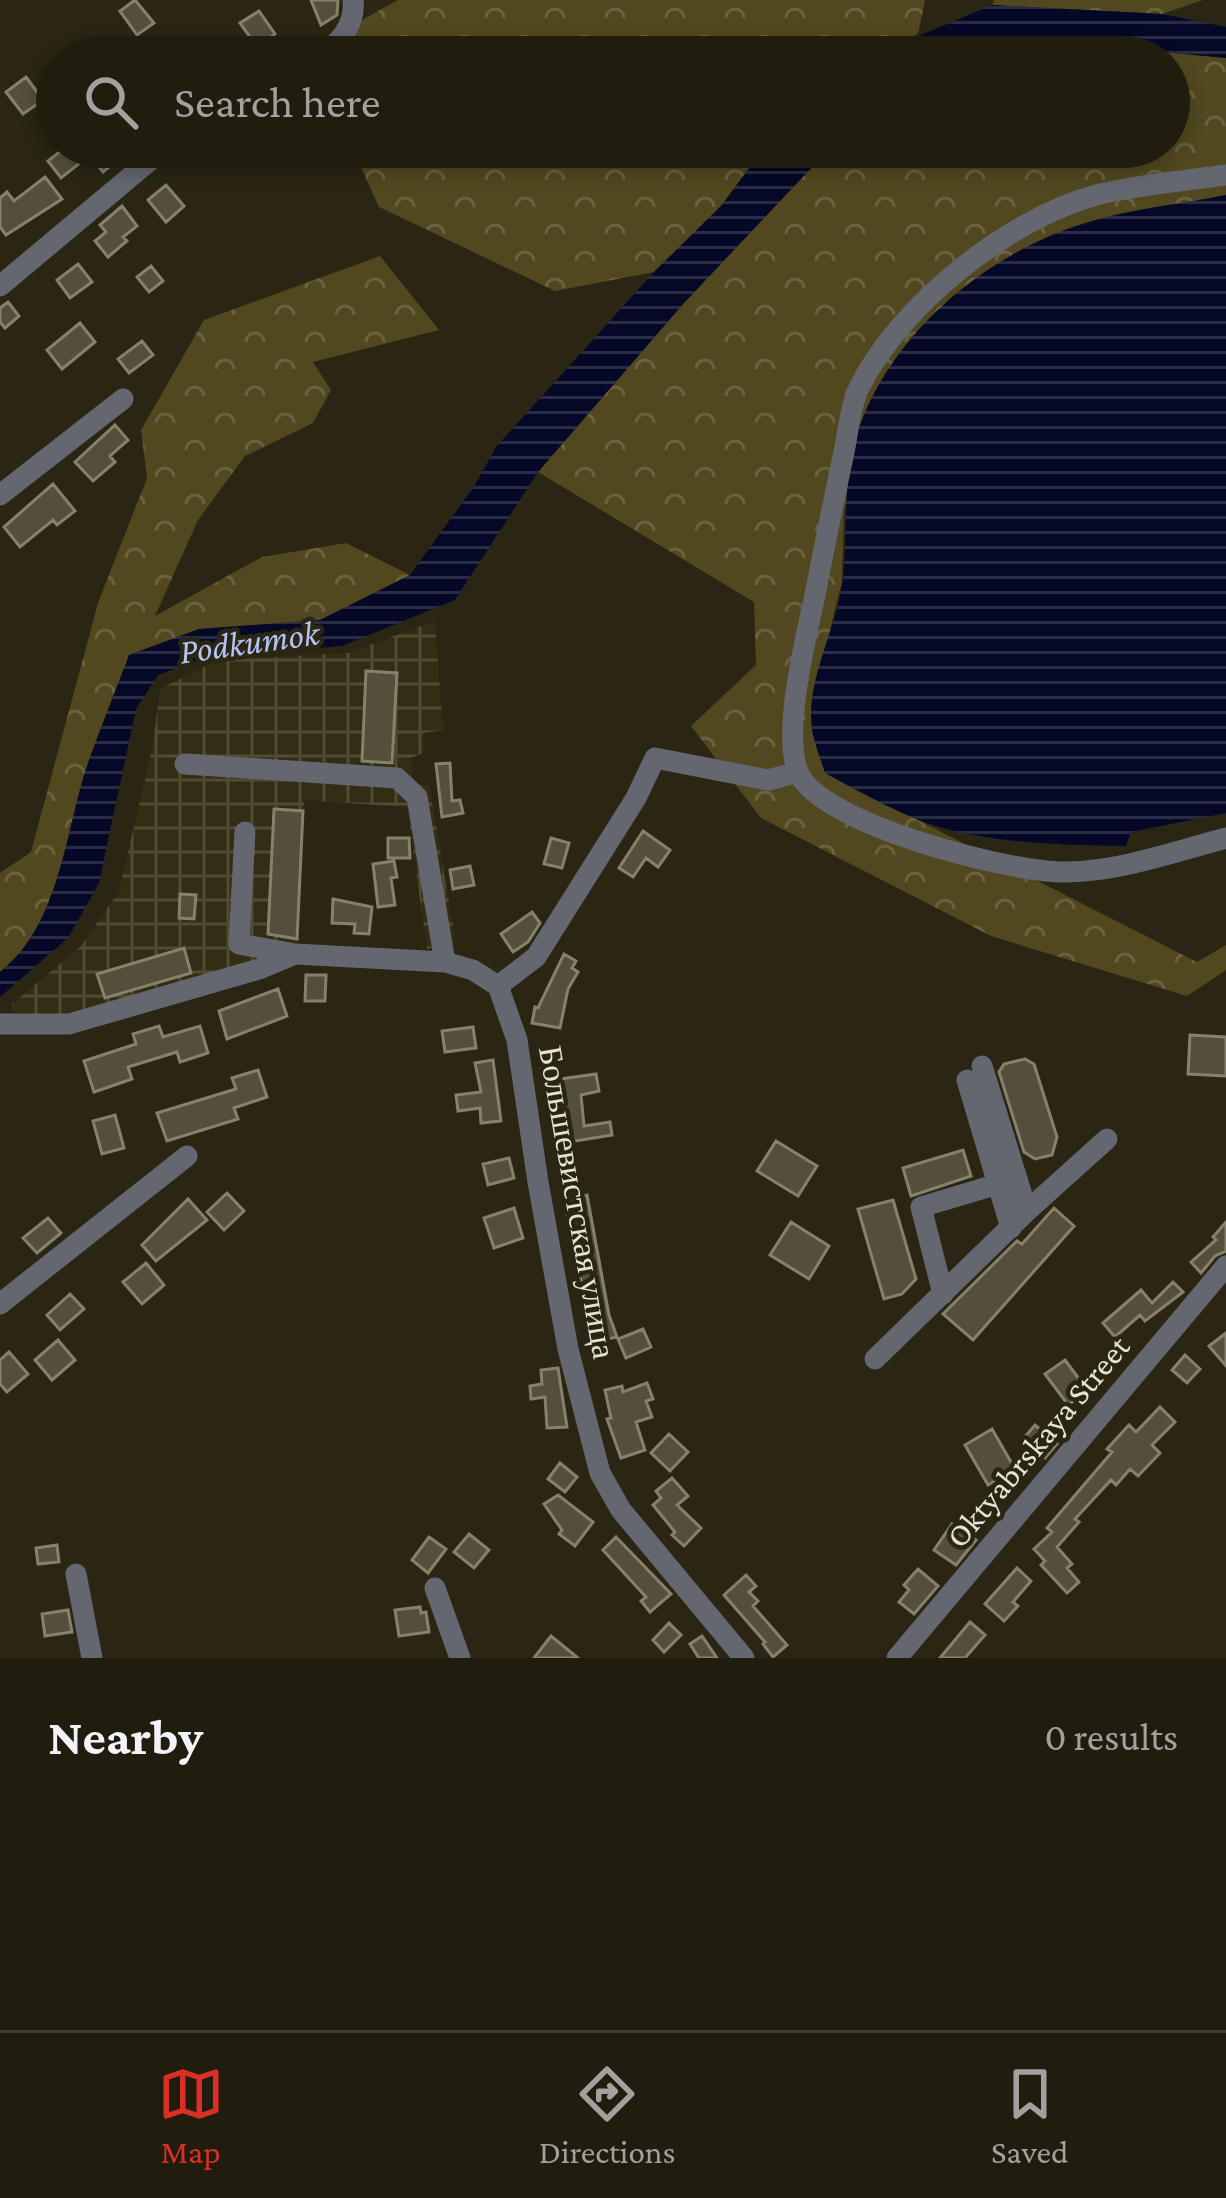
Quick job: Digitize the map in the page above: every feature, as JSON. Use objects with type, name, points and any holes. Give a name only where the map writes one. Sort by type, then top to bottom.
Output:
[{"type":"street","points":[[341,36],[351,21],[353,0]]},
{"type":"street","points":[[0,286],[141,168]]},
{"type":"street","points":[[1226,175],[1099,194],[1043,216],[963,267],[902,323],[857,392],[792,727],[798,772],[818,798],[853,817],[985,860],[1069,872],[1129,865],[1226,838]]},
{"type":"street","points":[[0,496],[123,399]]},
{"type":"street","points":[[245,832],[238,944],[296,954],[445,962],[473,970],[498,986],[536,957],[636,798],[655,758],[768,780],[798,772]]},
{"type":"street","points":[[185,764],[397,778],[417,797],[445,962]]},
{"type":"street","points":[[0,1024],[69,1024],[296,954]]},
{"type":"street","name":"Большевистская улица","points":[[498,986],[517,1040],[568,1349],[600,1473],[621,1510],[744,1658]]},
{"type":"street","points":[[974,1073],[1019,1220],[998,1184],[974,1073]]},
{"type":"street","points":[[875,1359],[1107,1139]]},
{"type":"street","points":[[0,1304],[187,1156]]},
{"type":"street","points":[[943,1294],[921,1207],[998,1184]]},
{"type":"street","name":"Oktyabrskaya Street","points":[[897,1658],[1226,1266]]},
{"type":"street","points":[[76,1574],[92,1658]]},
{"type":"street","points":[[435,1588],[460,1658]]},
{"type":"shaded area","points":[[435,621],[443,730],[423,733],[425,752],[411,758],[413,785],[429,785],[456,943],[427,949],[407,807],[304,800],[297,945],[267,971],[84,1021],[16,1016],[12,1004],[81,946],[119,891],[153,745],[160,689],[218,660],[348,653]]},
{"type":"green space","points":[[398,0],[925,0],[914,36],[333,36]]},
{"type":"green space","points":[[994,0],[1203,0],[1162,14],[992,5]]},
{"type":"green space","points":[[1190,55],[1226,58],[1226,195],[1092,221],[884,377],[859,427],[844,512],[842,581],[813,699],[812,729],[825,773],[1197,962],[1226,945],[1226,970],[1187,996],[991,936],[761,818],[691,726],[756,665],[754,602],[538,472],[683,304],[811,168],[1190,168]]},
{"type":"green space","points":[[361,168],[749,168],[721,206],[654,272],[555,291],[379,207]]},
{"type":"green space","points":[[380,256],[439,330],[313,362],[331,390],[313,423],[245,456],[198,520],[155,616],[262,557],[346,543],[410,575],[320,620],[199,629],[129,655],[86,769],[48,905],[20,953],[0,972],[0,873],[31,852],[98,603],[147,478],[141,430],[204,320]]},
{"type":"water","points":[[992,5],[1162,14],[1226,27],[1226,58],[1190,55],[1190,36],[919,36]]},
{"type":"water","name":"Podkumok","points":[[749,168],[811,168],[683,304],[538,472],[455,600],[342,646],[208,657],[158,675],[136,709],[99,883],[68,938],[0,997],[0,972],[20,953],[48,905],[86,769],[129,655],[199,629],[320,620],[410,575],[475,485],[496,447],[654,272],[721,206]]},
{"type":"water","points":[[1226,195],[1226,813],[1131,832],[1126,846],[1013,841],[930,824],[825,773],[811,710],[843,578],[850,462],[876,389],[898,356],[952,297],[1019,251],[1108,217]]},
{"type":"building","points":[[135,0],[154,23],[137,35],[120,11]]},
{"type":"building","points":[[311,0],[338,0],[337,15],[321,25]]},
{"type":"building","points":[[259,11],[275,34],[249,36],[240,23]]},
{"type":"building","points":[[26,77],[36,91],[36,105],[23,114],[6,92]]},
{"type":"building","points":[[53,168],[74,168],[61,178]]},
{"type":"building","points":[[45,177],[62,199],[6,235],[0,227],[0,198],[7,192],[14,201]]},
{"type":"building","points":[[166,185],[184,206],[166,222],[148,200]]},
{"type":"building","points":[[122,206],[137,226],[108,257],[95,241],[106,232],[100,225]]},
{"type":"building","points":[[78,264],[92,282],[70,298],[57,280]]},
{"type":"building","points":[[151,266],[163,281],[149,292],[137,277]]},
{"type":"building","points":[[8,302],[19,316],[5,328],[0,308]]},
{"type":"building","points":[[80,323],[95,342],[62,369],[47,350]]},
{"type":"building","points":[[142,341],[153,355],[129,373],[118,359]]},
{"type":"building","points":[[115,425],[128,440],[110,456],[115,462],[93,481],[75,462]]},
{"type":"building","points":[[53,484],[75,511],[57,525],[53,520],[20,547],[4,527]]},
{"type":"building","points":[[366,671],[397,673],[392,763],[362,761]]},
{"type":"building","points":[[450,763],[452,801],[460,800],[463,813],[442,817],[436,764]]},
{"type":"building","points":[[274,809],[303,811],[297,939],[268,934]]},
{"type":"building","points":[[643,831],[670,850],[658,867],[646,858],[633,877],[619,868]]},
{"type":"building","points":[[388,838],[409,838],[410,858],[388,858]]},
{"type":"building","points":[[551,838],[569,843],[562,868],[544,864]]},
{"type":"building","points":[[394,861],[395,905],[378,907],[373,864]]},
{"type":"building","points":[[470,866],[474,885],[453,889],[450,870]]},
{"type":"building","points":[[180,894],[196,895],[194,919],[179,918]]},
{"type":"building","points":[[333,899],[372,907],[369,934],[354,933],[355,924],[332,923]]},
{"type":"building","points":[[532,912],[540,923],[528,942],[513,952],[501,934]]},
{"type":"building","points":[[184,948],[191,973],[105,998],[97,974]]},
{"type":"building","points":[[564,954],[576,961],[572,968],[578,972],[568,989],[560,1028],[532,1023],[535,1007]]},
{"type":"building","points":[[306,975],[326,975],[325,1001],[305,1001]]},
{"type":"building","points":[[278,989],[287,1016],[227,1039],[219,1011]]},
{"type":"building","points":[[159,1026],[163,1037],[200,1026],[208,1053],[180,1062],[177,1052],[128,1067],[132,1079],[94,1092],[84,1061],[136,1044],[133,1034]]},
{"type":"building","points":[[473,1027],[476,1048],[445,1052],[442,1031]]},
{"type":"building","points":[[1190,1035],[1226,1037],[1226,1076],[1188,1074]]},
{"type":"building","points":[[1025,1059],[1034,1064],[1057,1137],[1052,1155],[1035,1159],[1024,1152],[999,1072],[1004,1064]]},
{"type":"building","points":[[493,1060],[501,1121],[481,1123],[480,1108],[458,1111],[456,1095],[481,1092],[475,1063]]},
{"type":"building","points":[[557,1065],[560,1079],[596,1074],[599,1091],[581,1095],[584,1126],[610,1122],[612,1135],[563,1143],[558,1117],[549,1118],[541,1069]]},
{"type":"building","points":[[258,1070],[267,1097],[234,1108],[238,1119],[167,1141],[157,1113],[236,1089],[232,1078]]},
{"type":"building","points":[[115,1115],[124,1148],[102,1154],[93,1121]]},
{"type":"building","points":[[776,1141],[817,1166],[798,1196],[757,1171]]},
{"type":"building","points":[[963,1150],[971,1176],[911,1196],[903,1168]]},
{"type":"building","points":[[509,1158],[514,1178],[488,1185],[483,1164]]},
{"type":"building","points":[[227,1193],[244,1211],[224,1230],[207,1212]]},
{"type":"building","points":[[587,1195],[617,1337],[594,1342],[564,1201]]},
{"type":"building","points":[[188,1199],[207,1220],[156,1261],[142,1245]]},
{"type":"building","points":[[893,1200],[916,1279],[902,1294],[884,1299],[858,1209]]},
{"type":"building","points":[[514,1208],[523,1238],[494,1248],[484,1218]]},
{"type":"building","points":[[1054,1208],[1074,1226],[973,1340],[943,1314],[1017,1241],[1022,1244]]},
{"type":"building","points":[[48,1218],[61,1233],[37,1253],[23,1238]]},
{"type":"building","points":[[791,1222],[829,1246],[809,1279],[770,1255]]},
{"type":"building","points":[[1226,1222],[1226,1251],[1201,1273],[1191,1262],[1216,1240],[1213,1237]]},
{"type":"building","points":[[146,1263],[164,1285],[142,1304],[123,1282]]},
{"type":"building","points":[[1173,1282],[1183,1292],[1145,1321],[1140,1315],[1115,1337],[1103,1323],[1141,1290],[1152,1303]]},
{"type":"building","points":[[70,1294],[84,1309],[60,1330],[47,1315]]},
{"type":"building","points":[[643,1329],[651,1347],[626,1358],[618,1339]]},
{"type":"building","points":[[1226,1333],[1226,1366],[1209,1346]]},
{"type":"building","points":[[58,1340],[75,1360],[52,1380],[35,1360]]},
{"type":"building","points":[[9,1352],[28,1374],[7,1392],[0,1384],[0,1360]]},
{"type":"building","points":[[1185,1355],[1200,1369],[1187,1383],[1172,1370]]},
{"type":"building","points":[[1065,1360],[1088,1391],[1068,1405],[1045,1374]]},
{"type":"building","points":[[558,1368],[567,1427],[547,1428],[545,1397],[531,1399],[530,1386],[542,1384],[541,1370]]},
{"type":"building","points":[[647,1383],[653,1399],[646,1401],[652,1417],[636,1422],[645,1450],[621,1458],[607,1419],[611,1418],[605,1390],[622,1386],[623,1392]]},
{"type":"building","points":[[1160,1407],[1175,1422],[1152,1445],[1160,1453],[1138,1476],[1130,1469],[1116,1485],[1111,1480],[1057,1547],[1072,1564],[1067,1568],[1079,1582],[1067,1593],[1041,1565],[1045,1561],[1034,1549],[1112,1452],[1107,1449],[1129,1425],[1136,1432]]},
{"type":"building","points":[[1035,1425],[1057,1444],[1045,1458],[1023,1439]]},
{"type":"building","points":[[992,1429],[1015,1469],[988,1485],[965,1445]]},
{"type":"building","points":[[669,1434],[688,1452],[670,1471],[651,1453]]},
{"type":"building","points":[[560,1463],[577,1477],[565,1492],[548,1479]]},
{"type":"building","points":[[672,1478],[688,1496],[677,1505],[701,1528],[684,1546],[653,1505],[661,1498],[656,1491]]},
{"type":"building","points":[[558,1495],[593,1522],[575,1546],[559,1534],[562,1530],[544,1504]]},
{"type":"building","points":[[952,1524],[976,1540],[956,1565],[934,1550]]},
{"type":"building","points":[[469,1534],[489,1550],[474,1568],[454,1552]]},
{"type":"building","points":[[429,1537],[446,1549],[428,1573],[412,1560]]},
{"type":"building","points":[[616,1537],[671,1594],[650,1612],[641,1601],[646,1597],[603,1550]]},
{"type":"building","points":[[57,1545],[59,1562],[38,1564],[36,1548]]},
{"type":"building","points":[[1017,1568],[1031,1581],[1004,1621],[985,1604]]},
{"type":"building","points":[[918,1569],[938,1586],[914,1614],[899,1602],[909,1590],[904,1585]]},
{"type":"building","points":[[746,1575],[756,1586],[749,1592],[758,1601],[753,1606],[787,1645],[773,1657],[724,1595]]},
{"type":"building","points":[[420,1607],[421,1613],[426,1612],[429,1632],[399,1636],[395,1610]]},
{"type":"building","points":[[68,1610],[72,1632],[45,1636],[42,1614]]},
{"type":"building","points":[[970,1622],[985,1635],[965,1658],[940,1658]]},
{"type":"building","points":[[669,1623],[681,1635],[664,1652],[653,1640]]},
{"type":"building","points":[[551,1636],[578,1658],[534,1658]]},
{"type":"building","points":[[702,1636],[717,1658],[699,1658],[690,1644]]}]
